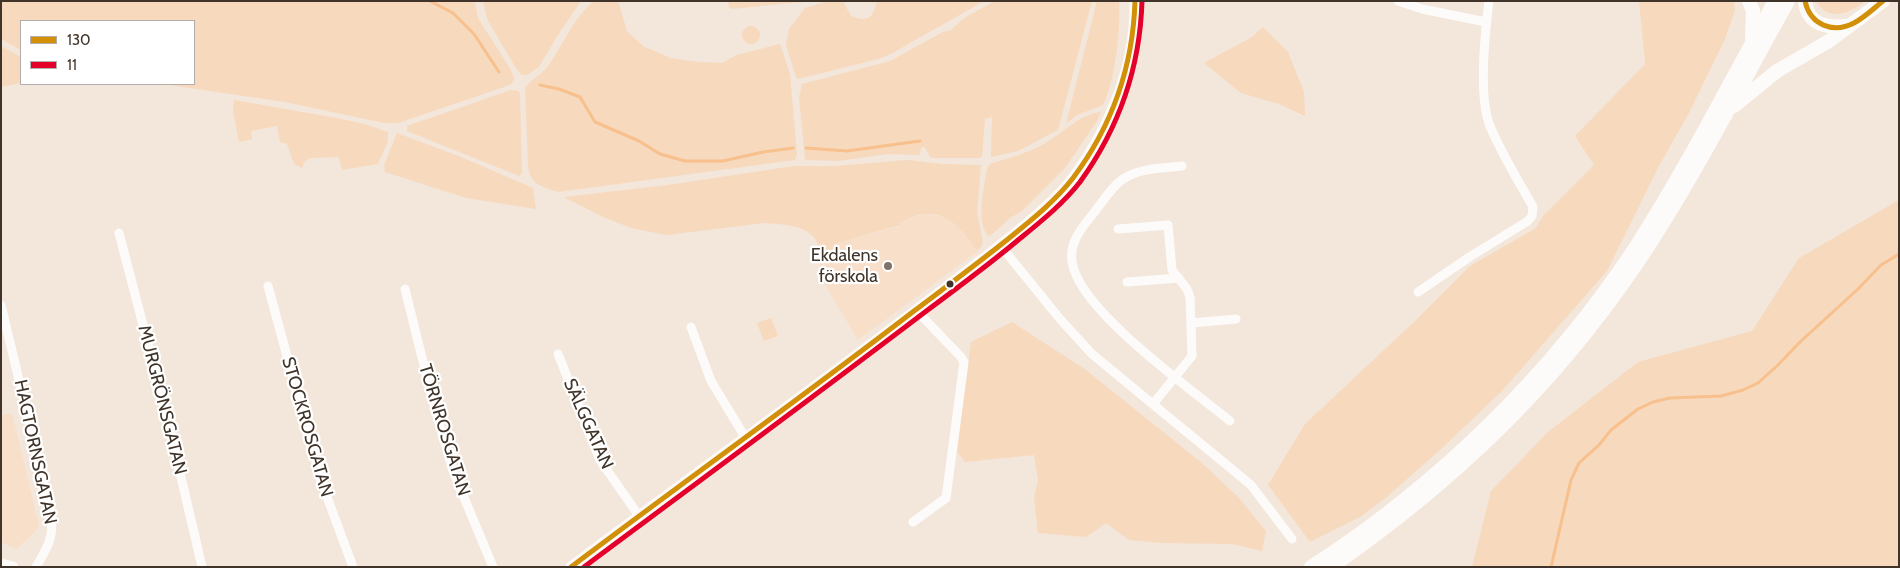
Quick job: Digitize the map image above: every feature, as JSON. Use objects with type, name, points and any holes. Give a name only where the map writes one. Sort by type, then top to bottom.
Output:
[{"type":"highway","points":[[1749,1],[1753,11],[1754,22],[1752,43]]},
{"type":"highway","points":[[1311,567],[1366,529],[1431,477],[1508,406],[1547,363],[1596,302],[1635,248],[1775,1]]},
{"type":"highway","points":[[1331,567],[1396,520],[1446,479],[1492,437],[1544,382],[1604,309],[1668,215],[1788,1]]},
{"type":"highway","points":[[1805,1],[1809,16],[1822,26],[1838,27],[1851,25]]},
{"type":"highway","points":[[1725,113],[1777,71],[1829,41],[1883,1]]},
{"type":"street","points":[[571,567],[916,310],[1042,211],[1071,180],[1093,150],[1113,110],[1132,48],[1135,1]]},
{"type":"street","points":[[1398,1],[1422,9],[1486,22]]},
{"type":"street","points":[[1418,292],[1471,256],[1528,221],[1532,213],[1533,208],[1490,127],[1484,108],[1486,22],[1489,1]]},
{"type":"street","points":[[1182,166],[1148,170],[1123,179],[1084,225],[1071,250],[1072,261],[1078,281],[1111,323],[1230,421]]},
{"type":"street","points":[[1118,229],[1168,225],[1172,270],[1188,289],[1190,297],[1192,356],[1153,404]]},
{"type":"street","name":"MURGRÖNSGATAN","points":[[119,233],[202,567]]},
{"type":"street","points":[[1000,245],[1060,319],[1092,354],[1251,485],[1292,538]]},
{"type":"street","points":[[1127,282],[1179,278]]},
{"type":"street","name":"STOCKROSGATAN","points":[[268,286],[320,478],[353,567]]},
{"type":"street","name":"TÖRNROSGATAN","points":[[405,289],[432,398],[453,471],[493,567]]},
{"type":"street","name":"HAGTORNSGATAN","points":[[1,304],[53,529],[49,544],[36,567]]},
{"type":"street","points":[[914,522],[946,498],[964,372],[964,362],[961,357],[916,310]]},
{"type":"street","points":[[1191,323],[1236,320]]},
{"type":"street","points":[[691,327],[711,380],[745,437]]},
{"type":"street","name":"SÄLGGATAN","points":[[558,354],[600,460],[639,516]]},
{"type":"street","points":[[1,564],[13,567]]},
{"type":"shaded area","points":[[1,1],[475,1],[478,18],[511,70],[514,79],[507,86],[398,123],[384,123],[285,102],[169,85],[195,85],[195,20],[20,20],[20,49],[1,39]]},
{"type":"shaded area","points":[[483,1],[581,1],[539,67],[527,75],[522,75],[517,70],[487,19]]},
{"type":"shaded area","points":[[594,1],[618,1],[627,31],[643,46],[671,58],[722,63],[737,55],[780,44],[790,74],[797,154],[795,160],[558,192],[534,181],[528,166],[525,88],[548,66],[574,23]]},
{"type":"shaded area","points":[[728,1],[800,2],[732,9],[729,8]]},
{"type":"shaded area","points":[[827,1],[843,1],[851,16],[866,19],[874,12],[877,1],[984,1],[891,54],[798,79],[786,45],[789,29],[805,8]]},
{"type":"shaded area","points":[[995,1],[1092,1],[1058,130],[1018,151],[991,157],[992,117],[985,119],[982,157],[979,158],[934,158],[930,157],[923,147],[921,148],[920,155],[887,154],[839,161],[805,159],[799,97],[802,84],[890,61],[943,32],[951,30],[964,18]]},
{"type":"shaded area","points":[[1097,1],[1119,1],[1118,40],[1111,83],[1103,105],[1077,115],[1066,124]]},
{"type":"shaded area","points":[[1639,1],[1734,1],[1735,10],[1725,39],[1689,113],[1660,164],[1607,271],[1501,392],[1441,449],[1388,496],[1360,517],[1310,542],[1268,485],[1305,424],[1416,320],[1470,266],[1536,228],[1543,216],[1594,165],[1575,136],[1645,64]]},
{"type":"shaded area","points":[[1816,1],[1866,1],[1846,12],[1833,14],[1821,8]]},
{"type":"shaded area","points":[[751,26],[757,29],[760,35],[757,41],[751,44],[745,41],[742,35],[745,29]]},
{"type":"shaded area","points":[[1263,27],[1288,52],[1304,92],[1305,116],[1279,104],[1241,93],[1204,63],[1252,37]]},
{"type":"shaded area","points":[[1,46],[20,56],[20,83],[1,87]]},
{"type":"shaded area","points":[[511,90],[520,93],[522,174],[519,176],[407,131],[407,126]]},
{"type":"shaded area","points":[[234,100],[365,124],[388,132],[388,141],[378,164],[342,170],[339,157],[311,158],[305,161],[302,168],[294,164],[287,144],[280,142],[277,126],[251,131],[252,139],[239,142],[233,111]]},
{"type":"shaded area","points":[[1101,112],[1097,121],[1065,168],[1022,211],[988,236],[982,222],[982,204],[987,169],[990,164],[1036,148],[1085,117]]},
{"type":"shaded area","points":[[397,133],[461,157],[533,188],[536,209],[466,198],[385,172],[384,165]]},
{"type":"shaded area","points":[[908,160],[943,164],[981,165],[977,212],[983,243],[978,251],[956,225],[943,217],[935,215],[916,216],[900,222],[900,225],[834,244],[833,252],[818,255],[817,242],[813,236],[794,226],[765,223],[666,235],[631,228],[601,216],[564,197],[668,185],[794,166],[835,166]]},
{"type":"shaded area","points":[[1899,200],[1899,567],[1472,567],[1491,491],[1548,432],[1638,362],[1752,331],[1799,258]]},
{"type":"shaded area","name":"Ekdalens förskola","points":[[926,214],[948,218],[963,230],[978,251],[858,340],[821,278],[818,255],[833,252],[833,244],[900,226],[899,222]]},
{"type":"shaded area","points":[[771,318],[778,336],[764,341],[757,323]]},
{"type":"shaded area","points":[[1012,322],[1086,370],[1202,463],[1239,498],[1266,531],[1262,551],[1232,544],[1162,543],[1129,540],[1106,523],[1086,537],[1038,533],[1034,498],[1038,480],[1034,455],[965,462],[957,452],[971,342]]},
{"type":"shaded area","points":[[12,413],[39,525],[35,532],[16,549],[1,542],[1,416]]},
{"type":"waterway","points":[[430,1],[453,13],[474,34],[499,72]]},
{"type":"waterway","points":[[540,85],[559,89],[580,97],[595,122],[639,141],[660,154],[685,161],[723,161],[763,152],[793,148]]},
{"type":"waterway","points":[[806,148],[847,151],[920,141]]},
{"type":"waterway","points":[[1551,567],[1571,480],[1579,463],[1599,445],[1611,430],[1638,409],[1653,402],[1670,398],[1721,396],[1743,390],[1758,383],[1881,265],[1899,254]]},
{"type":"transit line","name":"130","points":[[571,567],[829,376],[1021,229],[1052,201],[1073,178],[1087,158],[1109,116],[1125,72],[1130,49],[1135,1]]},
{"type":"transit line","name":"11","points":[[584,567],[971,277],[1034,227],[1066,198],[1080,182],[1094,161],[1106,140],[1125,96],[1137,50],[1142,1]]},
{"type":"transit line","name":"130","points":[[1805,1],[1812,16],[1817,21],[1824,25],[1838,28],[1858,21],[1883,1]]},
{"type":"place","name":"Ekdalens förskola","points":[[888,266]]}]
